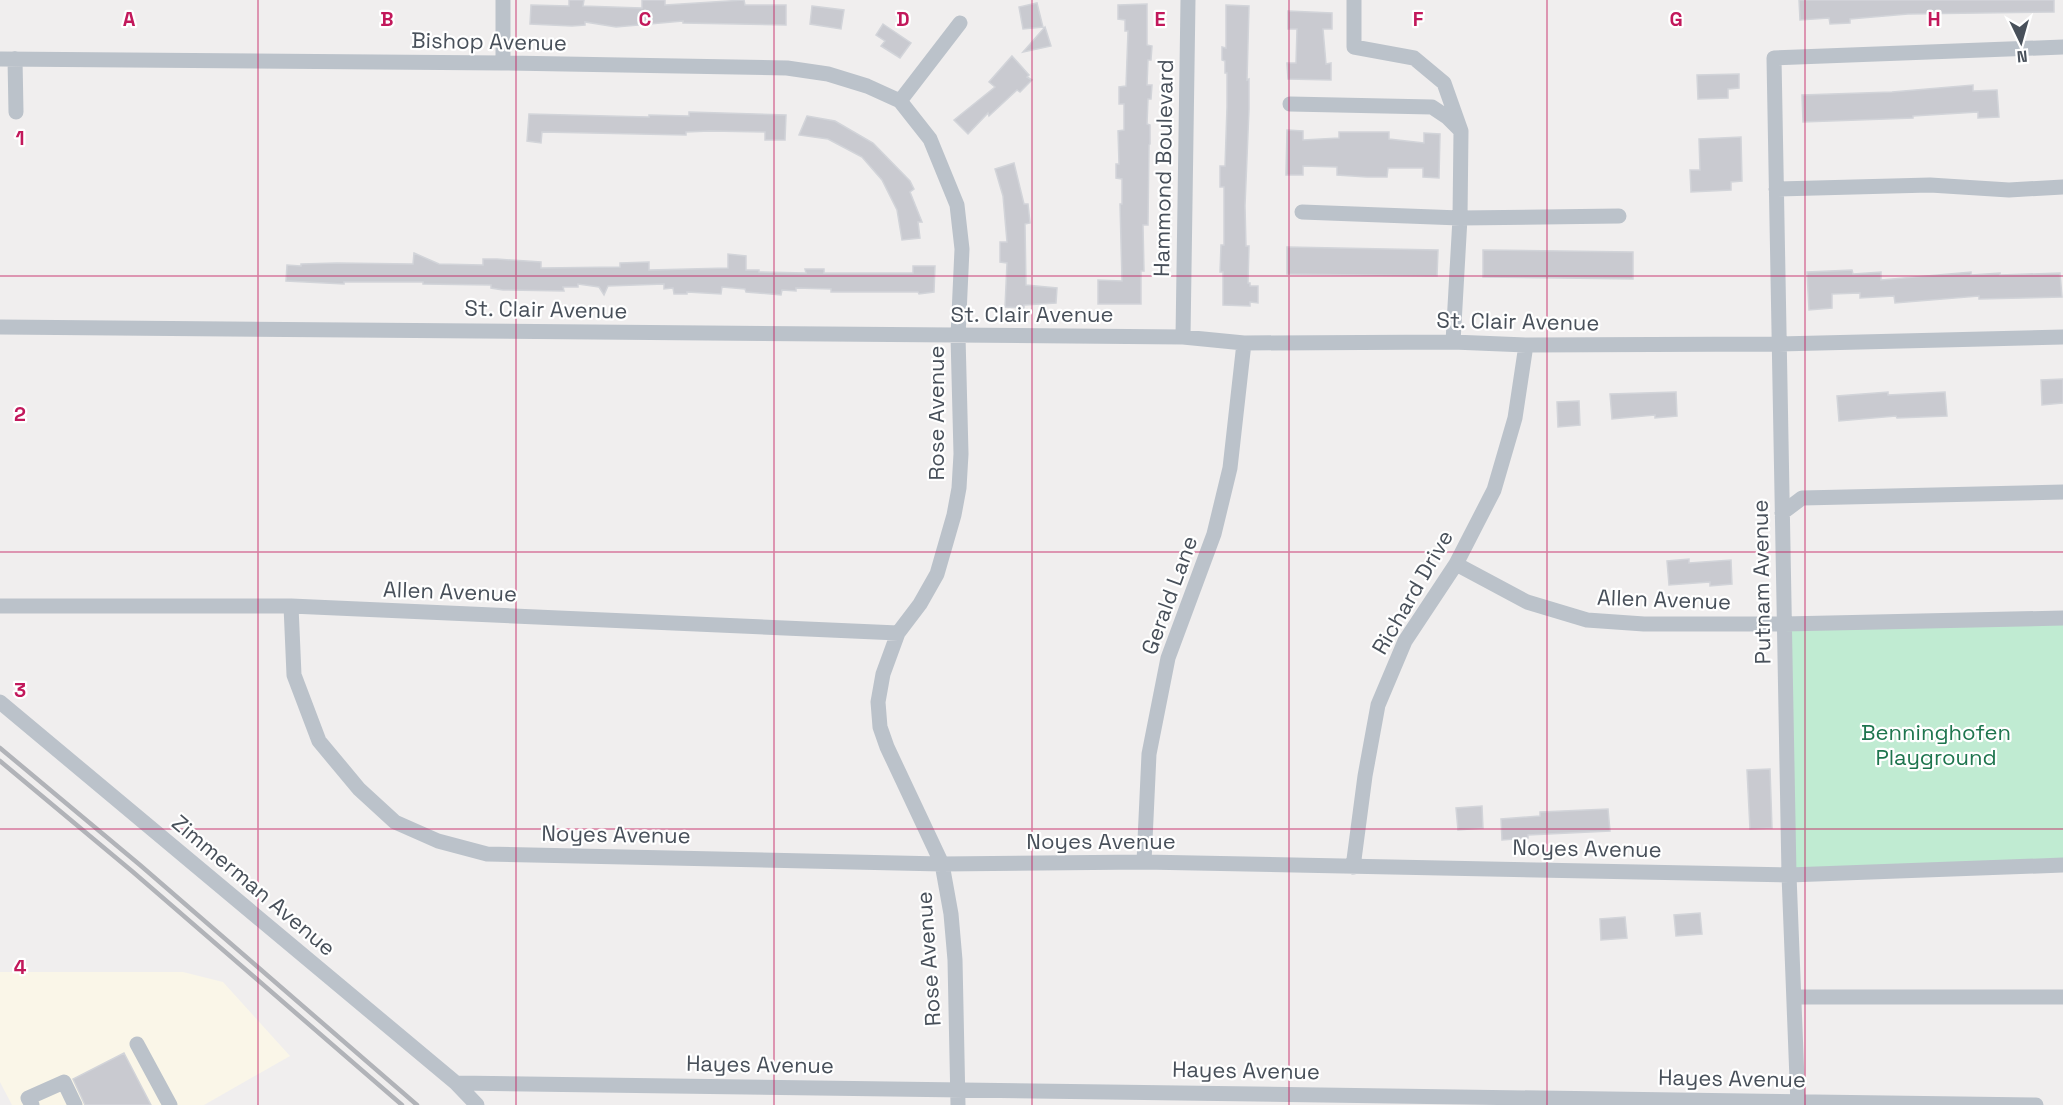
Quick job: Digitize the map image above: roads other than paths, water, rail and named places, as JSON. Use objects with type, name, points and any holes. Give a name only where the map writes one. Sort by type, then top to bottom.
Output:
[{"type":"street","points":[[503,0],[503,63]]},
{"type":"street","name":"Hammond Boulevard","points":[[1183,338],[1188,0]]},
{"type":"street","points":[[1354,0],[1354,47],[1414,58],[1444,83],[1461,131],[1460,218],[1453,342]]},
{"type":"street","points":[[900,101],[960,23]]},
{"type":"street","name":"Putnam Avenue","points":[[1798,1103],[1789,874],[1774,58],[2063,47]]},
{"type":"street","points":[[7,59],[16,112]]},
{"type":"street","name":"Bishop Avenue","points":[[7,59],[787,68],[828,74],[867,86],[900,101]]},
{"type":"street","name":"Rose Avenue","points":[[900,101],[930,139],[957,205],[962,249],[958,336],[961,454],[959,488],[954,515],[936,574],[920,604],[898,633],[883,674],[878,702],[880,727],[887,747],[942,864],[951,914],[955,960],[958,1105]]},
{"type":"street","points":[[1290,104],[1432,107],[1447,117],[1461,131]]},
{"type":"street","points":[[1776,189],[1930,185],[2009,190],[2063,187]]},
{"type":"street","points":[[1302,212],[1460,218],[1619,216]]},
{"type":"street","name":"St. Clair Avenue","points":[[0,327],[1183,338],[1244,343],[1453,342],[1526,345],[1779,344],[2063,337]]},
{"type":"street","name":"Gerald Lane","points":[[1144,862],[1149,754],[1168,658],[1220,512],[1230,468],[1244,343]]},
{"type":"street","name":"Richard Drive","points":[[1353,867],[1365,776],[1378,705],[1405,641],[1456,564],[1494,490],[1515,418],[1526,345]]},
{"type":"street","points":[[1782,513],[1802,498],[2063,492]]},
{"type":"street","name":"Allen Avenue","points":[[1456,564],[1527,602],[1587,620],[1644,624],[1784,624],[2063,618]]},
{"type":"street","name":"Allen Avenue","points":[[0,606],[291,606],[898,633]]},
{"type":"street","name":"Noyes Avenue","points":[[291,606],[294,675],[319,741],[359,789],[395,822],[438,841],[487,854],[942,864],[1144,862],[1789,874],[2063,865]]},
{"type":"street","name":"Zimmerman Avenue","points":[[0,702],[456,1083],[477,1105]]},
{"type":"street","points":[[1794,997],[2063,997]]},
{"type":"street","points":[[137,1044],[170,1105]]},
{"type":"street","points":[[32,1105],[28,1098],[64,1082],[75,1105]]},
{"type":"street","name":"Hayes Avenue","points":[[456,1083],[2036,1105]]},
{"type":"railway","points":[[0,748],[140,865],[417,1105]]},
{"type":"railway","points":[[0,761],[133,872],[402,1105]]},
{"type":"park label","name":"Benninghofen Playground","points":[[1936,744]]}]
